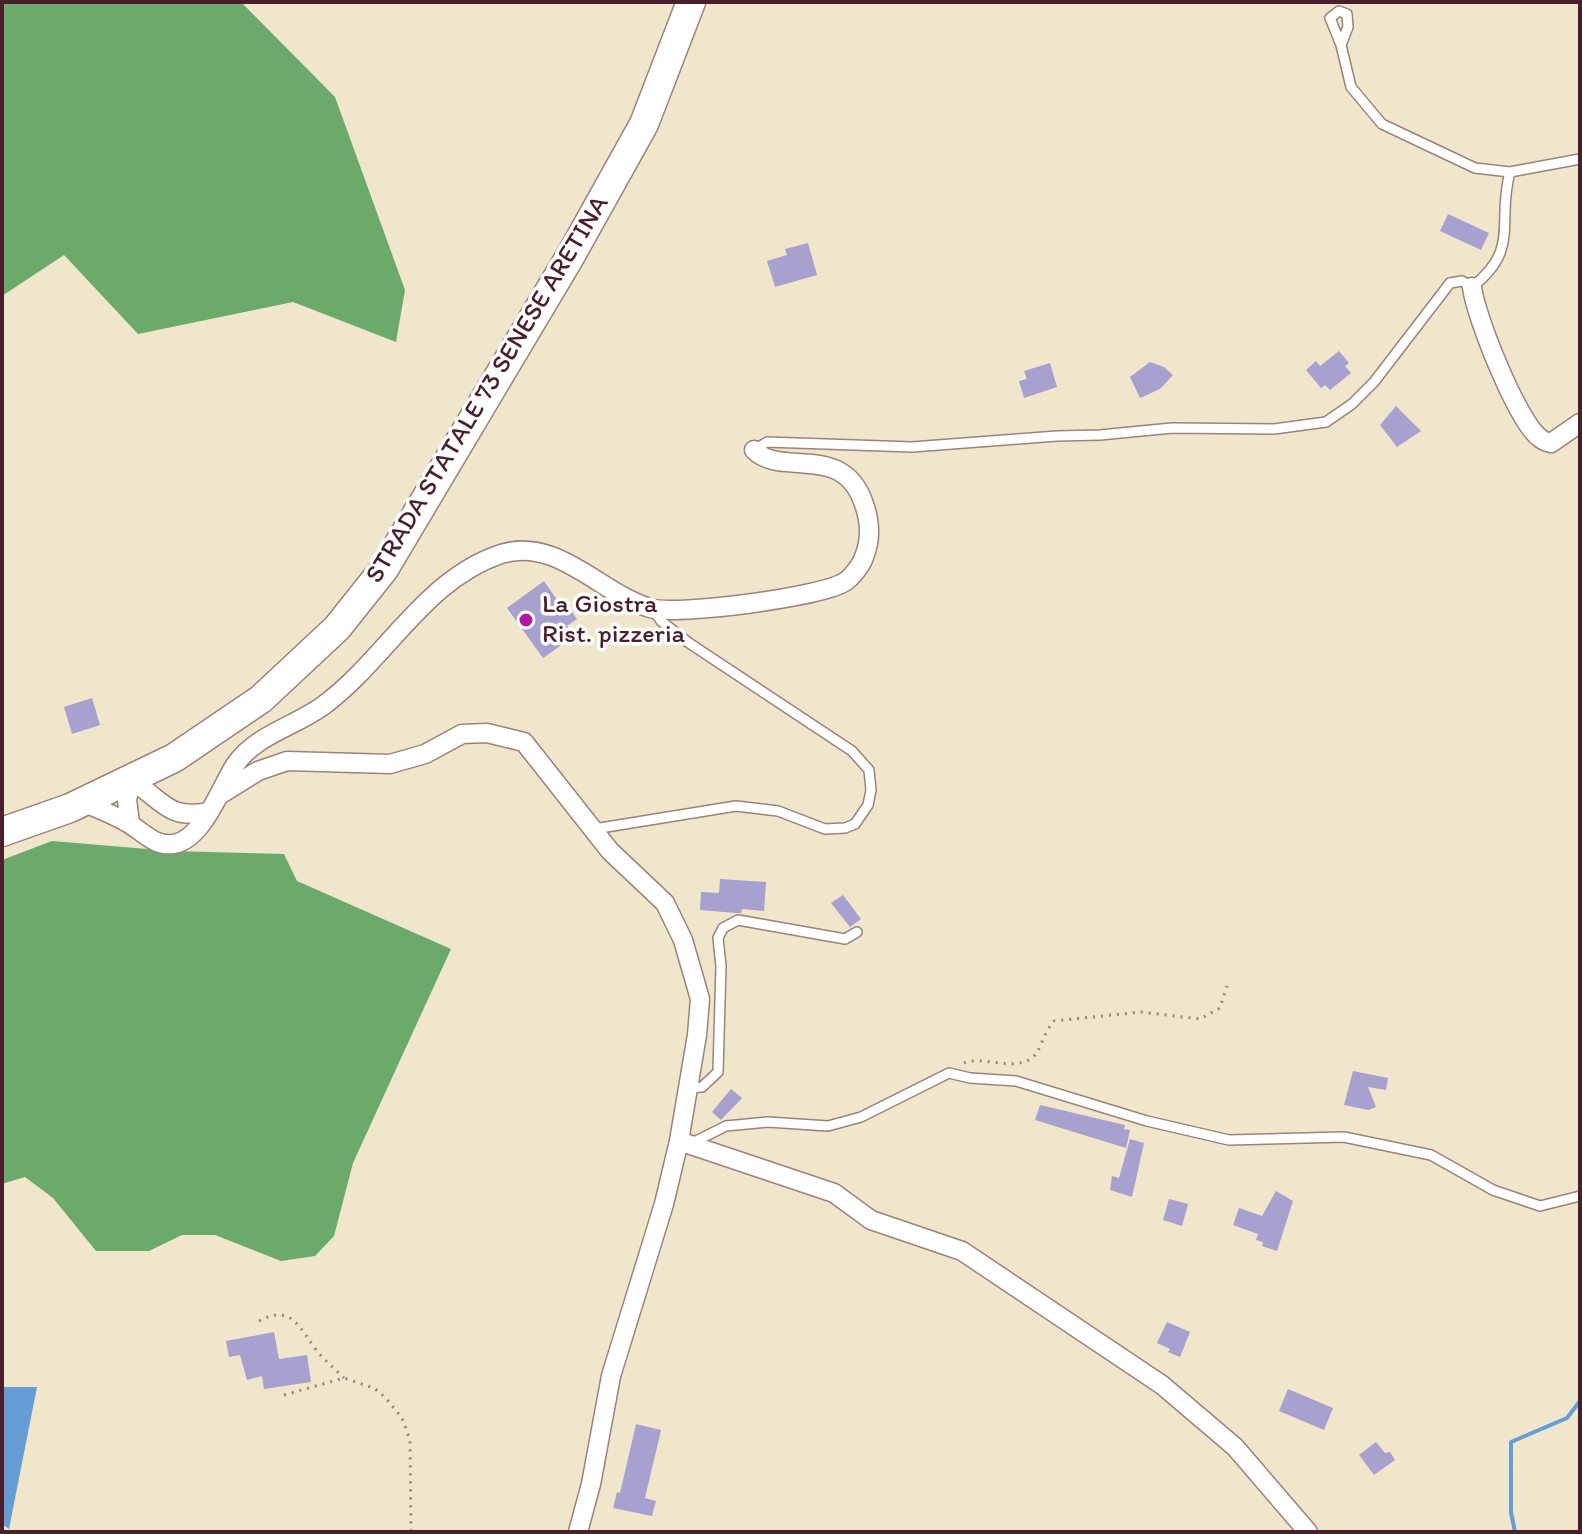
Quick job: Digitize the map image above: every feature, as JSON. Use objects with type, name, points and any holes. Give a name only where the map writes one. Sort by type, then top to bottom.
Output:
[{"type":"main road","name":"STRADA STATALE 73 SENESE ARETINA","points":[[2,832],[82,802],[174,758],[261,699],[337,628],[384,569],[571,255],[644,124],[691,2]]},
{"type":"street","points":[[1472,287],[1474,304],[1506,385],[1538,437],[1551,443],[1580,423]]},
{"type":"street","points":[[82,802],[130,823],[146,837],[160,843],[174,844],[185,839],[197,829],[221,794],[235,765],[249,749],[323,706],[352,682],[436,592],[470,566],[505,552],[532,551],[561,560],[628,599],[653,609],[732,605],[804,594],[847,581],[864,559],[869,535],[861,494],[845,476],[827,466],[809,462],[769,461],[754,450]]},
{"type":"street","points":[[221,794],[258,771],[287,761],[390,764],[425,754],[462,734],[487,733],[524,742],[610,851],[665,903],[683,940],[700,999],[684,1143],[611,1376],[591,1484],[578,1532]]},
{"type":"street","points":[[161,802],[164,777],[174,758]]},
{"type":"street","points":[[130,823],[127,800],[131,780],[175,813],[188,816],[208,812]]},
{"type":"street","points":[[684,1143],[834,1193],[871,1220],[962,1251],[1162,1385],[1235,1447],[1308,1532]]},
{"type":"lane","points":[[1341,45],[1351,87],[1382,124],[1475,168],[1510,172],[1580,159]]},
{"type":"lane","points":[[754,450],[767,442],[912,447],[1172,428],[1274,429],[1326,422],[1352,404],[1374,382],[1450,283],[1462,281],[1472,287],[1488,275],[1502,254],[1505,191],[1510,172]]},
{"type":"lane","points":[[593,829],[736,806],[778,811],[825,829],[845,828],[855,824],[868,805],[871,790],[869,770],[852,751],[689,643],[661,621],[653,609]]},
{"type":"lane","points":[[688,1088],[702,1087],[718,1072],[721,966],[718,938],[723,928],[738,920],[845,939],[857,932]]},
{"type":"lane","points":[[684,1143],[726,1126],[768,1122],[828,1126],[861,1117],[949,1073],[970,1078],[1016,1081],[1147,1121],[1229,1140],[1344,1137],[1431,1155],[1493,1190],[1540,1206],[1580,1196]]},
{"type":"path","points":[[952,1074],[966,1062],[979,1059],[1012,1063],[1030,1060],[1039,1051],[1045,1030],[1054,1021],[1141,1012],[1200,1019],[1220,1008],[1227,986]]},
{"type":"path","points":[[259,1321],[280,1316],[298,1322],[319,1353],[344,1378],[374,1388],[394,1406],[406,1429],[412,1452],[411,1532]]},
{"type":"path","points":[[284,1395],[344,1378]]},
{"type":"green space","points":[[2,2],[241,2],[335,97],[405,290],[396,342],[293,302],[138,334],[64,255],[2,296]]},
{"type":"green space","points":[[52,841],[171,851],[284,854],[297,881],[451,949],[353,1163],[334,1236],[315,1256],[281,1261],[215,1235],[182,1235],[149,1251],[96,1251],[53,1198],[25,1177],[2,1184],[2,860]]},
{"type":"water","points":[[2,1387],[37,1387],[9,1529],[2,1524]]},
{"type":"building","points":[[1448,214],[1489,233],[1481,250],[1440,231]]},
{"type":"building","points":[[808,243],[817,275],[775,287],[767,261],[787,255],[785,249]]},
{"type":"building","points":[[1339,351],[1349,363],[1345,366],[1351,373],[1330,390],[1325,385],[1321,388],[1306,370],[1316,361],[1320,366]]},
{"type":"building","points":[[1150,362],[1164,367],[1173,375],[1160,389],[1140,398],[1130,377]]},
{"type":"building","points":[[1050,363],[1057,387],[1024,398],[1019,381],[1027,379],[1024,371]]},
{"type":"building","points":[[1396,406],[1421,431],[1397,447],[1380,425]]},
{"type":"building","points":[[544,581],[558,601],[562,598],[577,619],[567,626],[574,636],[543,658],[507,608]]},
{"type":"building","points":[[92,698],[100,725],[72,734],[64,707]]},
{"type":"building","points":[[720,879],[766,882],[764,911],[742,909],[741,913],[736,913],[700,910],[701,892],[719,893]]},
{"type":"building","points":[[843,895],[861,919],[850,927],[831,903]]},
{"type":"building","points":[[1353,1071],[1388,1078],[1386,1090],[1368,1087],[1376,1107],[1368,1110],[1344,1105]]},
{"type":"building","points":[[731,1089],[742,1098],[721,1120],[712,1112]]},
{"type":"building","points":[[1040,1105],[1125,1125],[1124,1129],[1130,1130],[1126,1148],[1035,1120]]},
{"type":"building","points":[[1130,1139],[1144,1143],[1132,1197],[1110,1190],[1112,1176],[1119,1178]]},
{"type":"building","points":[[1276,1191],[1293,1201],[1277,1251],[1262,1246],[1263,1242],[1256,1240],[1258,1234],[1233,1225],[1239,1208],[1262,1216]]},
{"type":"building","points":[[1169,1199],[1188,1204],[1182,1226],[1163,1220]]},
{"type":"building","points":[[1167,1322],[1190,1332],[1180,1357],[1157,1343]]},
{"type":"building","points":[[274,1332],[279,1359],[307,1355],[311,1382],[264,1389],[262,1376],[247,1380],[240,1355],[229,1357],[226,1341]]},
{"type":"building","points":[[1288,1389],[1333,1408],[1324,1430],[1279,1411]]},
{"type":"building","points":[[636,1424],[661,1430],[645,1498],[656,1501],[652,1516],[613,1508],[617,1492],[620,1493]]},
{"type":"building","points":[[1376,1442],[1395,1460],[1374,1475],[1359,1455]]},
{"type":"waterway","points":[[1515,1532],[1511,1512],[1511,1442],[1567,1418],[1580,1401]]},
{"type":"place","name":"La Giostra Rist. pizzeria","points":[[526,620]]}]
